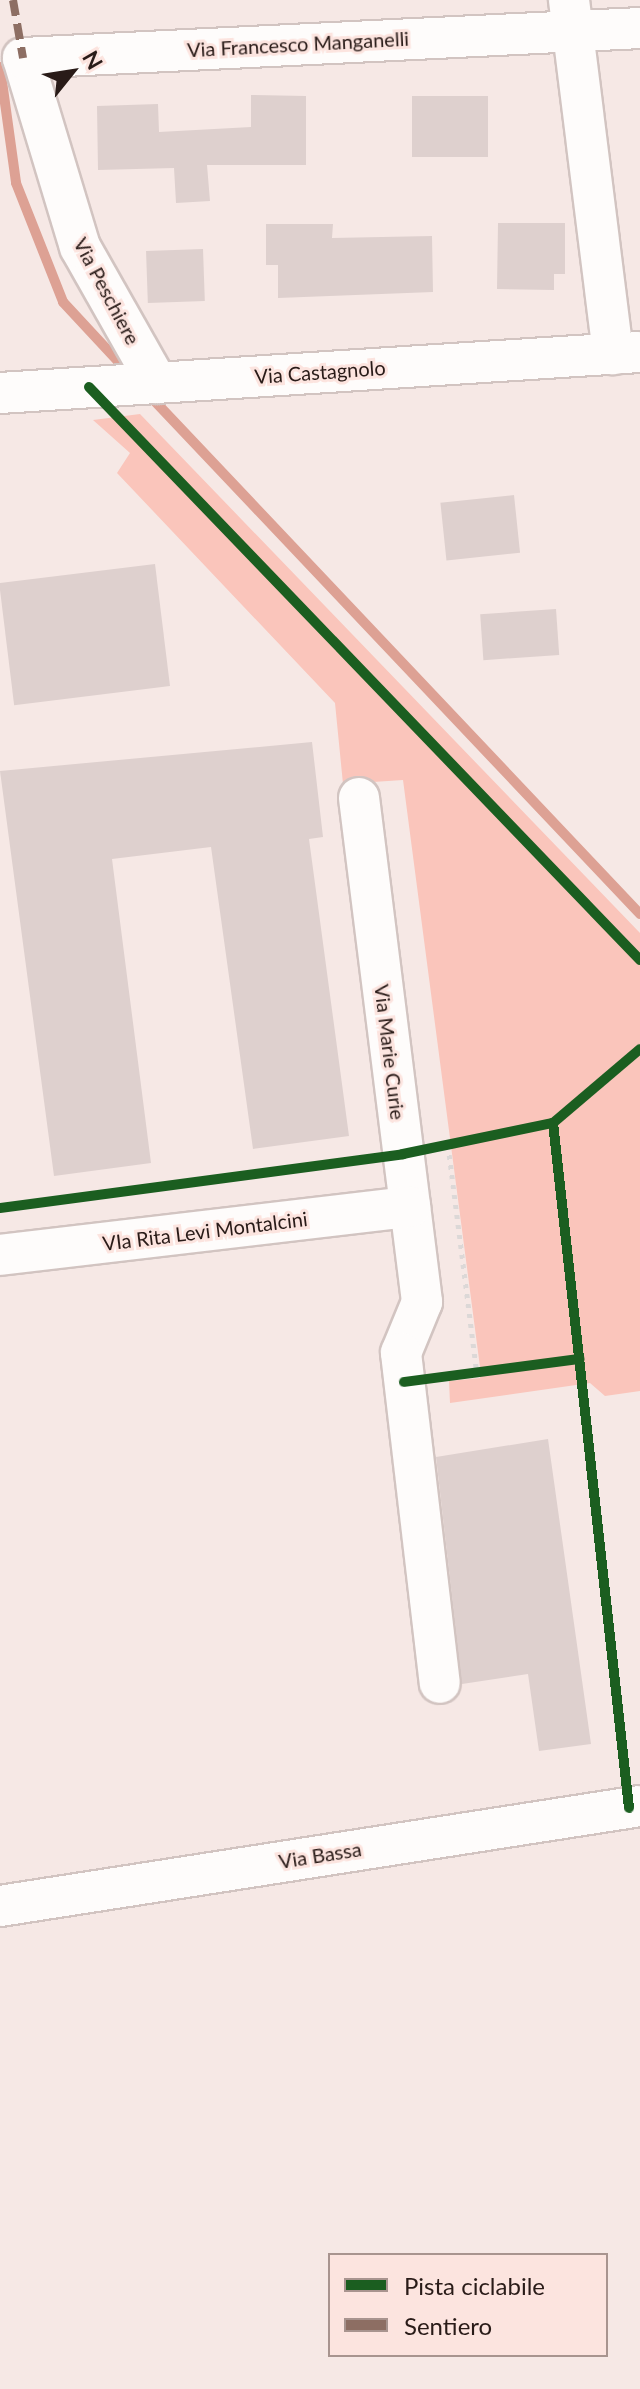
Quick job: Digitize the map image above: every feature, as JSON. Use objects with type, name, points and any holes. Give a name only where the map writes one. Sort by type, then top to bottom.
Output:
[{"type":"street","name":"Via Francesco Manganelli","points":[[23,58],[571,16],[640,28]]},
{"type":"street","points":[[571,16],[627,353]]},
{"type":"street","name":"Via Peschiere","points":[[23,58],[80,247],[142,384]]},
{"type":"street","name":"Via Castagnolo","points":[[0,393],[627,353]]},
{"type":"street","name":"Via Marie Curie","points":[[359,798],[422,1302],[401,1353],[440,1683]]},
{"type":"street","name":"VIa Rita Levi Montalcini","points":[[0,1255],[410,1207]]},
{"type":"street","name":"Via Bassa","points":[[0,1906],[640,1806]]},
{"type":"path","points":[[403,1154],[463,1142]]},
{"type":"path","points":[[448,1145],[477,1373]]},
{"type":"path","points":[[578,1344],[581,1375]]},
{"type":"path","points":[[404,1382],[579,1359]]},
{"type":"shaded area","points":[[140,414],[640,933],[640,1391],[605,1396],[590,1383],[450,1403],[449,1381],[480,1378],[480,1367],[403,780],[343,784],[335,703],[117,473],[130,453],[93,420]]},
{"type":"building","points":[[251,95],[306,96],[306,165],[207,165],[210,201],[176,203],[174,168],[98,170],[97,106],[158,104],[159,132],[251,127]]},
{"type":"building","points":[[412,96],[488,96],[488,157],[412,157]]},
{"type":"building","points":[[498,223],[565,223],[565,274],[554,274],[554,290],[497,289]]},
{"type":"building","points":[[266,224],[333,224],[332,238],[432,236],[433,292],[278,298],[278,265],[266,265]]},
{"type":"building","points":[[203,249],[205,301],[148,303],[146,251]]},
{"type":"building","points":[[514,495],[520,553],[446,560],[440,503]]},
{"type":"building","points":[[155,564],[170,686],[14,705],[0,583]]},
{"type":"building","points":[[556,609],[559,655],[483,660],[480,614]]},
{"type":"building","points":[[312,742],[323,837],[309,839],[349,1136],[253,1149],[211,847],[112,859],[151,1163],[54,1176],[0,771]]},
{"type":"building","points":[[548,1439],[591,1744],[539,1751],[528,1674],[462,1684],[436,1457]]},
{"type":"waterway","points":[[0,67],[16,183],[63,302],[129,373]]},
{"type":"waterway","points":[[148,394],[640,914]]},
{"type":"marked path","points":[[13,0],[23,58]]},
{"type":"cycle path","points":[[89,387],[640,960]]},
{"type":"cycle path","points":[[0,1208],[403,1154],[553,1123],[640,1049]]},
{"type":"cycle path","points":[[553,1123],[629,1808]]},
{"type":"cycle path","points":[[404,1382],[579,1359]]}]
